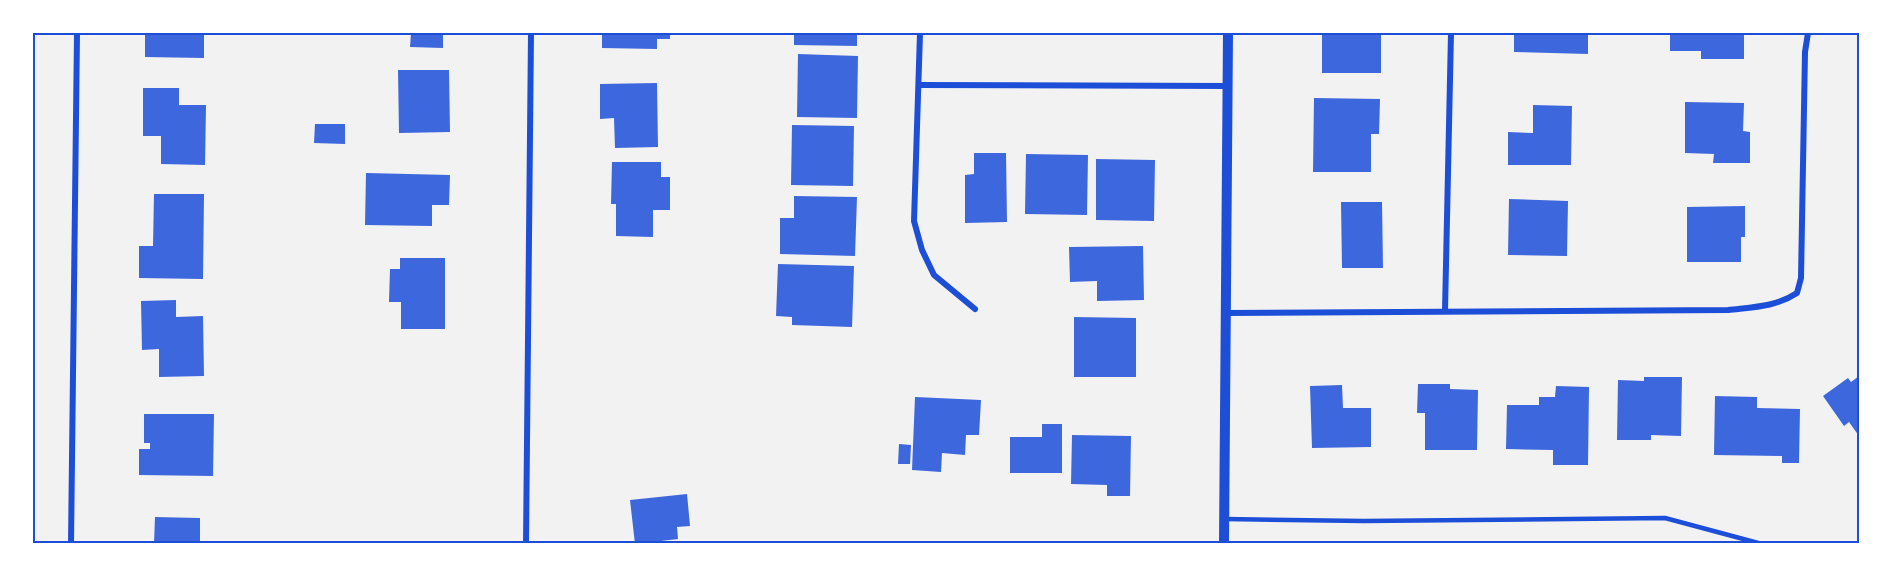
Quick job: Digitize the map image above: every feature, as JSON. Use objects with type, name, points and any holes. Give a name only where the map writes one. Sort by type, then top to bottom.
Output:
[{"type":"street","points":[[71,544],[77,33]]},
{"type":"street","points":[[526,544],[531,33]]},
{"type":"street","points":[[920,33],[914,221],[922,250],[934,275],[975,309]]},
{"type":"street","points":[[1224,544],[1228,33]]},
{"type":"street","points":[[1445,311],[1451,33]]},
{"type":"street","points":[[1226,314],[1728,310],[1770,306],[1787,300],[1797,293],[1802,278],[1804,52],[1808,33]]},
{"type":"street","points":[[919,85],[1228,86]]},
{"type":"lane","points":[[1224,519],[1364,521],[1665,518],[1762,544]]},
{"type":"building","points":[[145,33],[204,33],[204,58],[145,57]]},
{"type":"building","points":[[411,33],[443,33],[443,48],[410,47]]},
{"type":"building","points":[[602,33],[670,33],[670,39],[657,39],[657,49],[602,48]]},
{"type":"building","points":[[794,33],[857,33],[857,46],[794,45]]},
{"type":"building","points":[[1322,33],[1381,33],[1381,73],[1322,73]]},
{"type":"building","points":[[1514,33],[1588,33],[1588,54],[1514,52]]},
{"type":"building","points":[[1670,33],[1744,33],[1744,59],[1701,59],[1701,51],[1670,51]]},
{"type":"building","points":[[798,54],[858,56],[857,118],[797,117]]},
{"type":"building","points":[[398,70],[449,70],[450,132],[399,133]]},
{"type":"building","points":[[657,83],[658,147],[615,148],[614,118],[600,119],[600,84]]},
{"type":"building","points":[[143,88],[179,88],[179,105],[206,105],[205,165],[161,164],[161,136],[143,136]]},
{"type":"building","points":[[1314,98],[1380,99],[1379,134],[1371,134],[1371,172],[1313,172]]},
{"type":"building","points":[[1685,102],[1744,103],[1743,131],[1750,132],[1750,163],[1713,163],[1714,154],[1685,153]]},
{"type":"building","points":[[1533,105],[1572,106],[1571,165],[1508,165],[1508,132],[1533,133]]},
{"type":"building","points":[[315,124],[345,124],[345,144],[314,143]]},
{"type":"building","points":[[792,125],[854,126],[853,186],[791,185]]},
{"type":"building","points":[[974,153],[1006,153],[1007,222],[965,223],[965,175],[974,174]]},
{"type":"building","points":[[1026,154],[1088,155],[1087,215],[1025,214]]},
{"type":"building","points":[[1096,159],[1155,160],[1154,221],[1096,220]]},
{"type":"building","points":[[612,162],[661,162],[661,177],[670,177],[670,210],[653,210],[653,237],[616,236],[616,204],[611,204]]},
{"type":"building","points":[[366,173],[450,175],[449,205],[432,205],[432,226],[365,225]]},
{"type":"building","points":[[154,194],[204,194],[203,279],[139,278],[139,246],[153,246]]},
{"type":"building","points":[[794,196],[857,197],[855,256],[780,254],[780,218],[794,218]]},
{"type":"building","points":[[1509,199],[1568,201],[1567,256],[1508,255]]},
{"type":"building","points":[[1341,202],[1382,202],[1383,268],[1342,268]]},
{"type":"building","points":[[1745,206],[1745,237],[1741,237],[1741,262],[1687,262],[1687,207]]},
{"type":"building","points":[[1143,246],[1144,300],[1097,301],[1097,281],[1070,282],[1069,247]]},
{"type":"building","points":[[400,258],[445,258],[445,329],[401,329],[401,302],[389,302],[390,269],[400,269]]},
{"type":"building","points":[[778,264],[854,266],[852,327],[792,325],[792,317],[776,316]]},
{"type":"building","points":[[176,300],[176,317],[203,316],[204,376],[159,377],[159,349],[142,350],[141,301]]},
{"type":"building","points":[[1074,317],[1136,318],[1136,377],[1074,377]]},
{"type":"building","points":[[1859,376],[1859,436],[1849,422],[1844,426],[1823,396],[1848,378],[1851,382]]},
{"type":"building","points":[[1644,377],[1682,377],[1681,436],[1651,435],[1651,440],[1617,440],[1618,380],[1644,381]]},
{"type":"building","points":[[1418,384],[1450,384],[1450,389],[1478,390],[1477,450],[1425,450],[1425,413],[1417,413]]},
{"type":"building","points":[[1342,385],[1343,408],[1371,408],[1371,447],[1312,448],[1310,386]]},
{"type":"building","points":[[1556,386],[1589,387],[1588,465],[1553,465],[1553,450],[1506,449],[1507,405],[1539,405],[1539,397],[1555,397]]},
{"type":"building","points":[[1715,396],[1757,397],[1757,408],[1800,409],[1799,463],[1782,463],[1782,456],[1714,455]]},
{"type":"building","points":[[915,397],[981,400],[979,435],[966,435],[965,455],[942,453],[941,472],[912,470]]},
{"type":"building","points":[[144,414],[214,414],[213,476],[139,475],[139,449],[150,449],[150,443],[144,443]]},
{"type":"building","points":[[1042,424],[1062,424],[1062,473],[1010,473],[1010,437],[1042,437]]},
{"type":"building","points":[[1072,435],[1131,436],[1130,496],[1107,496],[1107,485],[1071,484]]},
{"type":"building","points":[[899,444],[911,445],[910,464],[898,464]]},
{"type":"building","points":[[687,494],[690,526],[677,527],[678,539],[635,544],[630,500]]},
{"type":"building","points":[[155,517],[200,518],[200,544],[154,544]]}]
